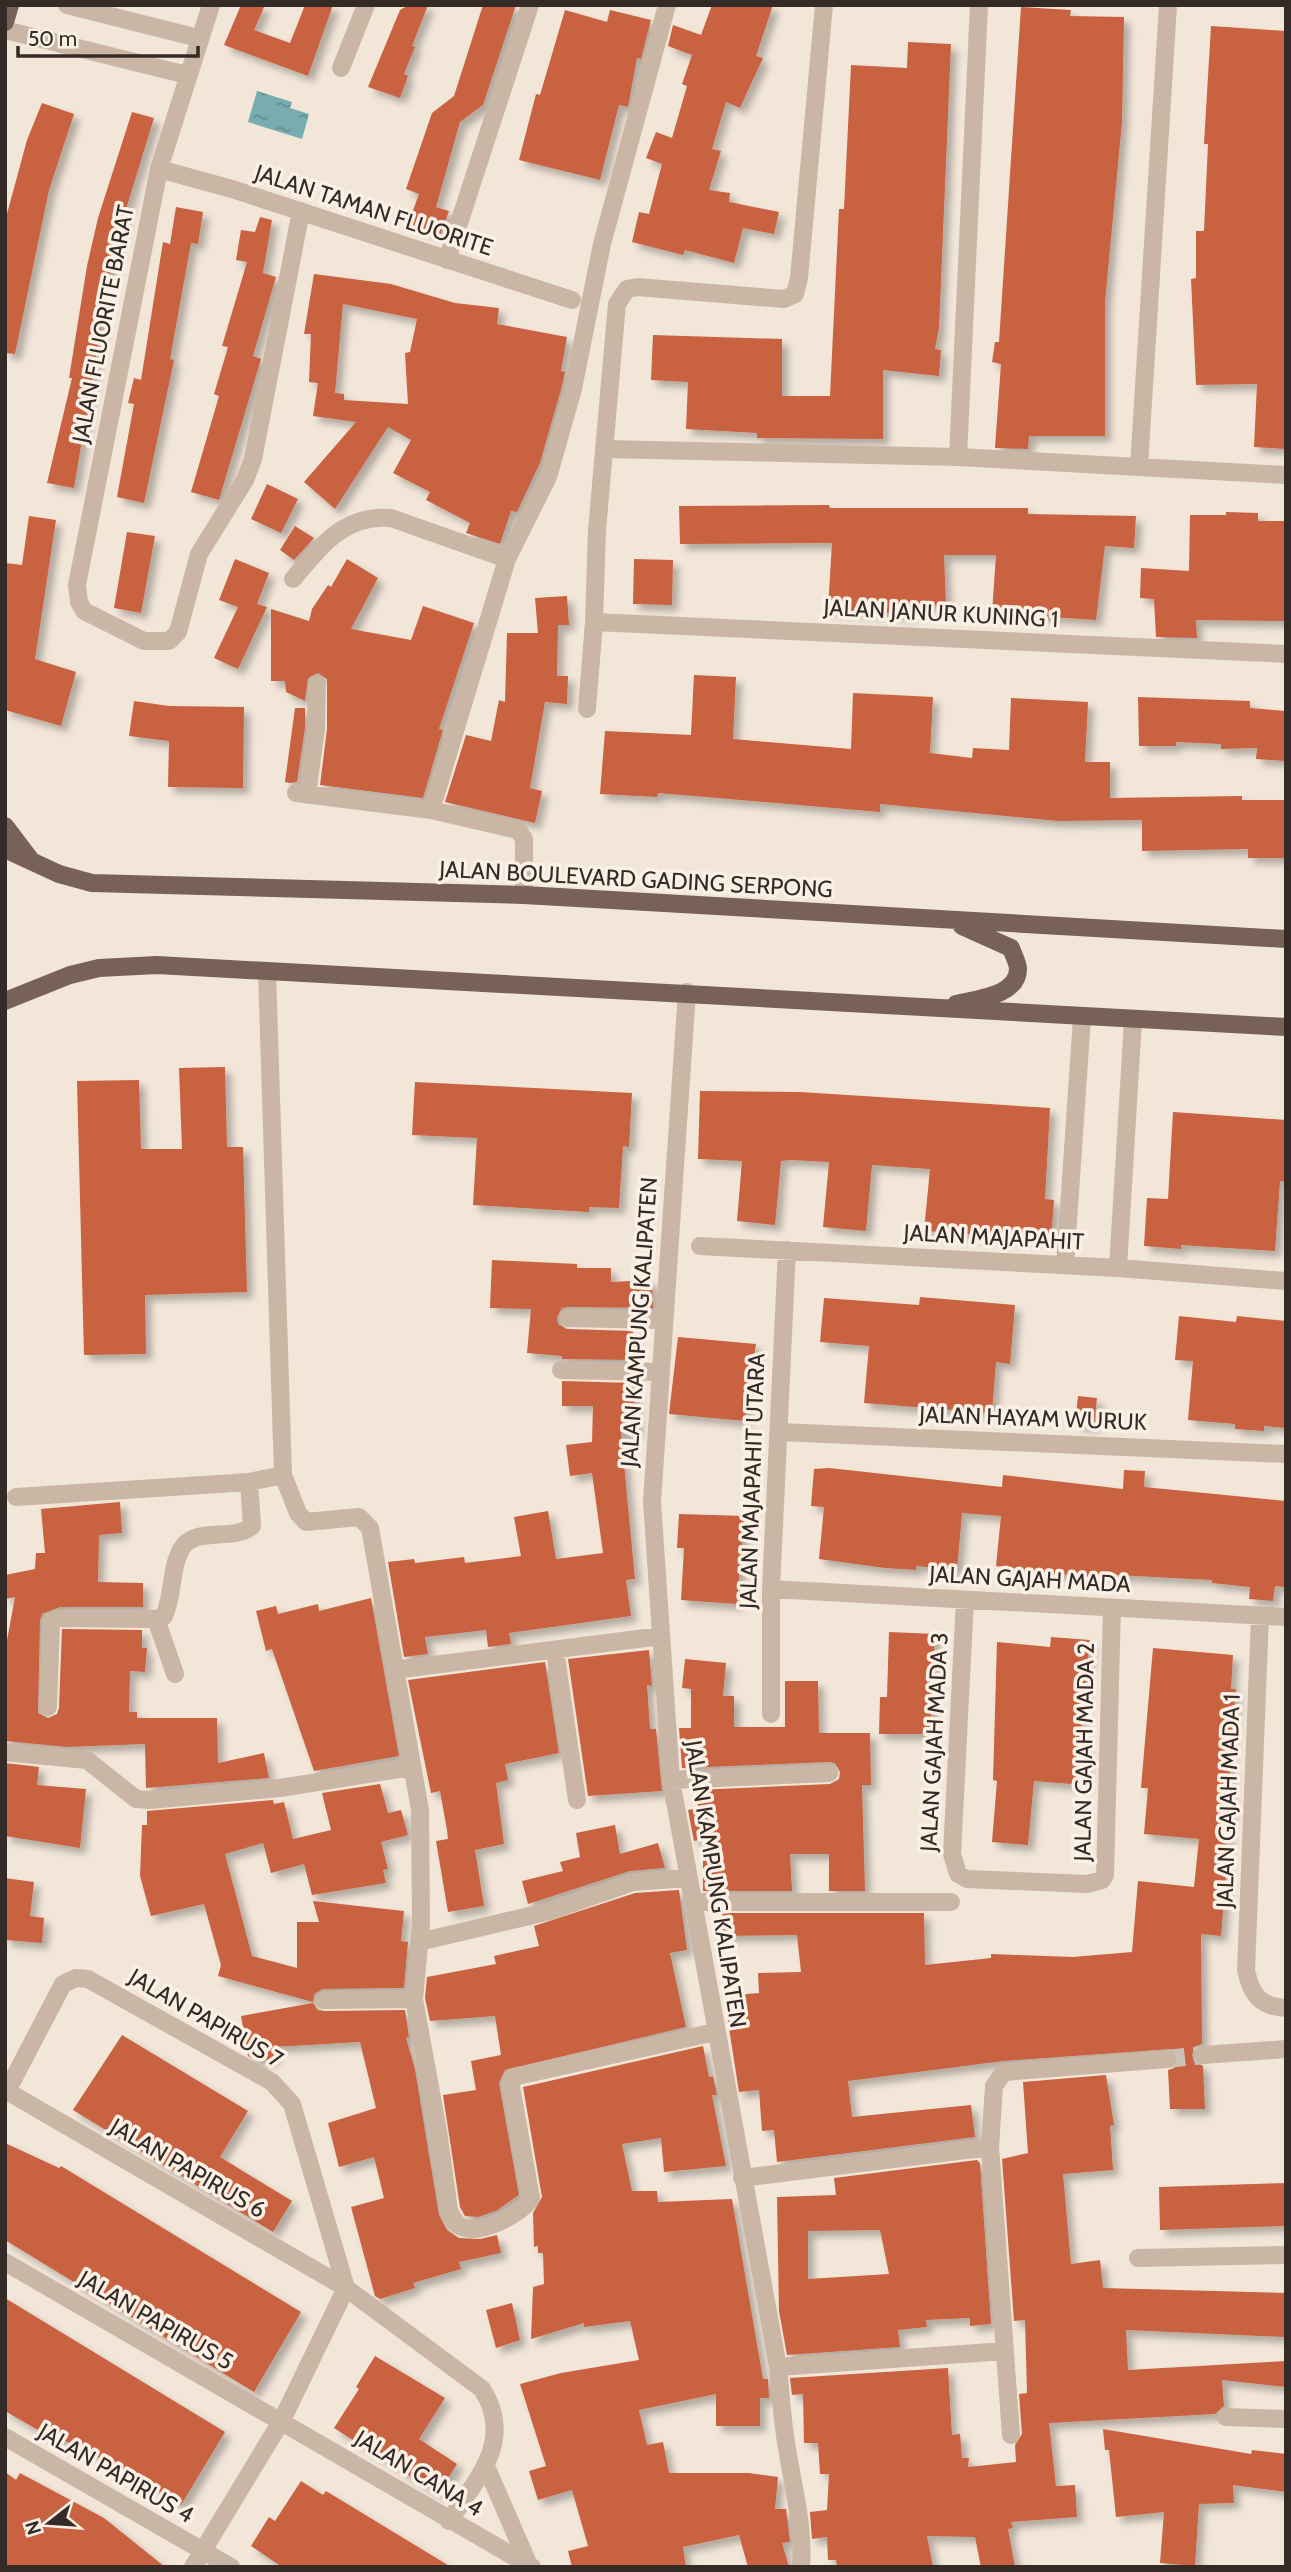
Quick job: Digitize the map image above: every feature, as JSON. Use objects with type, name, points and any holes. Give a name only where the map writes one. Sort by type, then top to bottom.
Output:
[{"type":"main road","points":[[5,22],[10,5]]},
{"type":"main road","name":"JALAN BOULEVARD GADING SERPONG","points":[[5,826],[30,859],[59,874],[92,883],[524,895],[1286,939]]},
{"type":"main road","points":[[5,849],[30,859]]},
{"type":"main road","points":[[941,1009],[1002,992],[1014,983],[1018,968],[1011,948],[995,938],[945,920]]},
{"type":"main road","points":[[5,1000],[70,975],[99,968],[157,965],[687,992],[1082,1018],[1286,1027]]},
{"type":"street","points":[[67,5],[198,38]]},
{"type":"street","name":"JALAN FLUORITE BARAT","points":[[211,5],[198,38],[159,169],[77,585],[79,602],[84,611],[144,640],[169,642],[178,632],[199,554],[245,480],[253,458],[301,211]]},
{"type":"street","points":[[341,68],[366,5]]},
{"type":"street","points":[[447,260],[530,5]]},
{"type":"street","points":[[432,810],[507,559],[552,464],[573,389],[602,244],[667,5]]},
{"type":"street","points":[[587,709],[594,622],[597,530],[617,304],[627,289],[783,299],[797,290],[824,5]]},
{"type":"street","points":[[958,457],[979,5]]},
{"type":"street","points":[[1139,466],[1168,5]]},
{"type":"street","points":[[5,30],[187,75]]},
{"type":"street","name":"JALAN TAMAN FLUORITE","points":[[159,169],[301,211],[572,300]]},
{"type":"street","points":[[604,449],[958,457],[1286,475]]},
{"type":"street","points":[[293,579],[327,538],[355,522],[378,517],[391,518],[507,559]]},
{"type":"street","name":"JALAN JANUR KUNING 1","points":[[594,622],[1286,654]]},
{"type":"street","points":[[317,684],[316,729],[302,794],[432,810],[521,832],[524,839],[524,895]]},
{"type":"street","points":[[267,972],[283,1475],[298,1513],[306,1522],[312,1524],[359,1517],[368,1522],[420,1810],[419,1942],[414,1999],[449,2210],[454,2221],[462,2227],[473,2228],[514,2216],[525,2209],[531,2198],[510,2081],[513,2077],[715,2032]]},
{"type":"street","name":"JALAN KAMPUNG KALIPATEN","points":[[687,992],[652,1502],[671,1780],[778,2367],[786,2447],[800,2515],[801,2567]]},
{"type":"street","points":[[1065,1265],[1082,1018]]},
{"type":"street","points":[[1118,1268],[1133,1020]]},
{"type":"street","name":"JALAN MAJAPAHIT","points":[[700,1246],[1118,1268],[1286,1281]]},
{"type":"street","name":"JALAN MAJAPAHIT UTARA","points":[[771,1714],[771,1590],[787,1250]]},
{"type":"street","points":[[568,1318],[663,1320]]},
{"type":"street","points":[[561,1370],[660,1372]]},
{"type":"street","name":"JALAN HAYAM WURUK","points":[[779,1432],[1286,1454]]},
{"type":"street","points":[[16,1497],[249,1482],[283,1475]]},
{"type":"street","points":[[48,1707],[51,1621],[60,1618],[156,1619],[164,1616],[179,1553],[184,1544],[195,1538],[240,1533],[252,1526],[249,1482]]},
{"type":"street","name":"JALAN GAJAH MADA","points":[[771,1590],[1286,1617]]},
{"type":"street","name":"JALAN GAJAH MADA 3","points":[[965,1600],[952,1854],[958,1874],[967,1879],[1087,1884]]},
{"type":"street","name":"JALAN GAJAH MADA 2","points":[[1087,1884],[1096,1883],[1105,1875],[1112,1608]]},
{"type":"street","name":"JALAN GAJAH MADA 1","points":[[1260,1616],[1246,1970],[1250,1988],[1263,2004],[1286,2008]]},
{"type":"street","points":[[156,1619],[174,1674]]},
{"type":"street","points":[[394,1670],[661,1636]]},
{"type":"street","points":[[555,1650],[577,1800]]},
{"type":"street","points":[[5,1752],[87,1760],[136,1798],[150,1800],[280,1788],[412,1767]]},
{"type":"street","points":[[671,1780],[829,1773]]},
{"type":"street","points":[[419,1942],[550,1911],[633,1882],[688,1878]]},
{"type":"street","points":[[693,1902],[951,1902]]},
{"type":"street","name":"JALAN PAPIRUS 7","points":[[6,2090],[63,1984],[76,1978],[89,1979],[272,2082],[292,2104],[346,2288]]},
{"type":"street","points":[[324,2000],[414,1999]]},
{"type":"street","points":[[1203,2055],[1286,2049]]},
{"type":"street","points":[[1011,2435],[990,2147],[994,2086],[1004,2072],[1167,2059]]},
{"type":"street","name":"JALAN PAPIRUS 6","points":[[6,2090],[346,2288],[482,2389],[492,2405],[495,2440],[486,2466],[449,2521]]},
{"type":"street","points":[[742,2178],[990,2147]]},
{"type":"street","points":[[1138,2258],[1286,2255]]},
{"type":"street","name":"JALAN PAPIRUS 5","points":[[5,2262],[282,2420]]},
{"type":"street","points":[[193,2567],[282,2420],[346,2288]]},
{"type":"street","points":[[778,2367],[1005,2351]]},
{"type":"street","points":[[1226,2417],[1286,2419]]},
{"type":"street","name":"JALAN CANA 4","points":[[282,2420],[449,2521],[530,2565]]},
{"type":"street","name":"JALAN PAPIRUS 4","points":[[5,2437],[232,2567]]},
{"type":"street","points":[[486,2466],[530,2565]]},
{"type":"water","points":[[257,91],[292,102],[290,108],[309,114],[302,139],[248,122]]},
{"type":"building","points":[[241,5],[265,5],[254,30],[290,43],[305,5],[333,5],[308,76],[224,45]]},
{"type":"building","points":[[409,5],[428,5],[412,46],[415,47],[404,74],[408,76],[400,98],[368,87],[400,10]]},
{"type":"building","points":[[483,5],[516,5],[483,105],[460,122],[436,207],[449,211],[440,235],[408,224],[419,194],[406,189],[432,113],[454,96]]},
{"type":"building","points":[[712,5],[773,5],[756,56],[763,58],[740,108],[726,102],[712,149],[721,151],[709,190],[730,193],[729,202],[779,212],[774,234],[743,228],[734,263],[685,250],[683,255],[632,242],[639,212],[649,214],[662,164],[646,158],[656,132],[672,138],[687,86],[682,84],[692,55],[668,46],[673,25],[701,35]]},
{"type":"building","points":[[1021,7],[1071,10],[1070,16],[1124,17],[1122,122],[1105,302],[1105,436],[1029,436],[1028,449],[995,448],[1001,364],[992,362],[995,342],[999,342]]},
{"type":"building","points":[[565,10],[607,22],[610,10],[651,20],[641,59],[637,58],[628,107],[619,105],[600,180],[519,160],[536,94],[540,95]]},
{"type":"building","points":[[1211,26],[1286,31],[1286,449],[1254,447],[1257,384],[1196,385],[1191,279],[1196,278],[1196,231],[1204,231],[1208,144],[1204,144]]},
{"type":"building","points":[[908,42],[951,44],[939,328],[935,349],[941,350],[939,376],[883,370],[883,439],[757,438],[757,433],[686,429],[688,382],[651,380],[653,335],[782,339],[782,396],[830,396],[839,209],[844,209],[851,65],[907,68]]},
{"type":"building","points":[[42,103],[74,114],[49,190],[15,354],[5,353],[5,221],[27,140]]},
{"type":"building","points":[[132,112],[154,118],[123,219],[110,273],[74,488],[47,483],[72,378],[69,378],[87,266],[98,218]]},
{"type":"building","points":[[176,207],[203,212],[198,244],[191,243],[170,359],[174,360],[144,503],[117,497],[134,404],[128,403],[134,378],[141,380],[163,242],[170,244]]},
{"type":"building","points":[[260,217],[272,220],[263,273],[276,277],[253,356],[261,359],[219,500],[191,492],[219,396],[214,394],[228,347],[222,346],[247,262],[236,260],[241,230],[255,232]]},
{"type":"building","points":[[314,274],[391,284],[455,303],[499,308],[497,324],[567,337],[561,371],[565,372],[562,386],[540,463],[517,512],[511,511],[500,544],[466,533],[470,523],[426,500],[430,492],[393,473],[411,440],[388,427],[335,509],[304,482],[356,422],[313,416],[318,383],[309,382],[311,334],[304,334]],"holes":[[[343,304],[417,319],[410,352],[405,353],[408,404],[344,400],[344,394],[335,393]]]},
{"type":"building","points":[[267,484],[298,499],[281,533],[251,519]]},
{"type":"building","points":[[829,505],[830,508],[1028,508],[1028,514],[1136,516],[1134,548],[1105,546],[1096,620],[992,613],[996,555],[944,555],[946,605],[911,606],[911,615],[828,609],[832,543],[680,544],[679,506]]},
{"type":"building","points":[[1226,512],[1258,513],[1258,521],[1285,521],[1286,621],[1196,620],[1197,638],[1156,637],[1154,599],[1140,598],[1141,568],[1189,571],[1190,515],[1226,515]]},
{"type":"building","points":[[29,516],[56,520],[35,659],[76,672],[61,726],[5,710],[5,563],[22,565]]},
{"type":"building","points":[[295,526],[314,538],[294,560],[280,550]]},
{"type":"building","points":[[127,532],[155,536],[141,613],[114,608]]},
{"type":"building","points":[[235,559],[269,573],[257,604],[267,607],[238,669],[214,658],[238,607],[219,600]]},
{"type":"building","points":[[347,559],[378,578],[351,629],[411,640],[423,606],[474,623],[439,729],[443,730],[423,798],[320,785],[327,729],[327,679],[318,673],[308,678],[305,701],[286,692],[285,681],[271,681],[271,609],[309,621],[312,609],[328,585],[331,587]]},
{"type":"building","points":[[634,559],[673,560],[672,605],[633,604]]},
{"type":"building","points":[[567,596],[569,625],[558,625],[557,676],[568,676],[567,704],[545,702],[530,788],[542,791],[535,823],[445,802],[466,735],[491,741],[499,700],[505,702],[507,633],[538,633],[535,598]]},
{"type":"building","points":[[694,675],[736,677],[733,739],[851,749],[853,693],[933,697],[930,753],[972,758],[973,748],[1009,750],[1011,698],[1088,702],[1085,762],[1110,762],[1110,798],[1242,796],[1242,800],[1286,800],[1286,858],[1248,858],[1248,849],[1142,851],[1142,820],[1058,821],[880,804],[880,812],[658,793],[657,797],[600,794],[605,731],[691,735]]},
{"type":"building","points":[[1138,697],[1250,701],[1250,708],[1286,711],[1286,761],[1256,759],[1257,748],[1221,749],[1221,744],[1176,742],[1176,746],[1139,746]]},
{"type":"building","points":[[134,701],[169,706],[244,707],[243,788],[168,787],[169,741],[129,736]]},
{"type":"building","points":[[295,708],[305,708],[305,728],[297,782],[290,783],[285,782]]},
{"type":"building","points":[[225,1067],[227,1147],[243,1147],[247,1292],[145,1295],[146,1354],[84,1355],[77,1081],[139,1080],[141,1149],[182,1149],[179,1068]]},
{"type":"building","points":[[415,1082],[632,1093],[629,1147],[623,1146],[619,1208],[589,1207],[589,1212],[473,1205],[477,1138],[412,1135]]},
{"type":"building","points":[[700,1091],[800,1092],[1050,1108],[1045,1199],[1054,1200],[1051,1239],[924,1231],[930,1169],[872,1165],[866,1231],[823,1227],[829,1162],[781,1161],[775,1225],[737,1221],[742,1161],[698,1159]]},
{"type":"building","points":[[1173,1112],[1286,1120],[1286,1182],[1280,1181],[1275,1251],[1181,1245],[1181,1249],[1144,1246],[1147,1198],[1168,1199]]},
{"type":"building","points":[[492,1260],[577,1264],[577,1268],[611,1268],[611,1282],[652,1280],[653,1308],[568,1307],[562,1308],[557,1317],[558,1324],[567,1329],[633,1331],[632,1360],[562,1359],[562,1356],[527,1353],[531,1309],[490,1308]]},
{"type":"building","points":[[920,1297],[1015,1305],[1010,1364],[996,1362],[992,1413],[864,1403],[869,1346],[820,1342],[824,1298],[919,1305]]},
{"type":"building","points":[[1179,1316],[1236,1322],[1237,1316],[1286,1321],[1286,1428],[1264,1426],[1264,1431],[1235,1429],[1235,1424],[1188,1420],[1193,1361],[1175,1360]]},
{"type":"building","points":[[678,1337],[756,1344],[745,1421],[669,1414]]},
{"type":"building","points":[[562,1381],[633,1383],[637,1433],[621,1433],[635,1579],[626,1580],[631,1616],[509,1633],[511,1644],[488,1647],[486,1630],[425,1637],[428,1654],[404,1657],[388,1562],[414,1559],[415,1563],[464,1557],[465,1563],[521,1556],[514,1517],[548,1511],[556,1559],[603,1553],[592,1473],[570,1476],[566,1445],[592,1442],[593,1406],[562,1406]]},
{"type":"building","points":[[1078,1396],[1097,1398],[1094,1426],[1075,1424]]},
{"type":"building","points":[[829,1468],[1002,1487],[1003,1475],[1123,1489],[1124,1470],[1145,1471],[1144,1487],[1286,1501],[1286,1587],[1275,1586],[1273,1601],[1249,1599],[1250,1587],[1212,1583],[1212,1580],[1096,1574],[1096,1578],[996,1566],[1001,1516],[962,1513],[957,1570],[916,1566],[916,1570],[885,1568],[819,1559],[824,1507],[811,1506],[814,1469]]},
{"type":"building","points":[[120,1502],[122,1533],[99,1535],[98,1582],[143,1583],[143,1607],[60,1607],[42,1614],[38,1713],[48,1718],[57,1714],[59,1708],[62,1629],[142,1630],[142,1648],[147,1648],[145,1672],[130,1671],[129,1712],[137,1712],[137,1718],[217,1718],[218,1763],[264,1753],[269,1778],[146,1788],[145,1744],[67,1747],[5,1741],[5,1651],[15,1597],[5,1599],[5,1575],[35,1569],[36,1553],[45,1553],[41,1509]]},
{"type":"building","points":[[679,1514],[744,1516],[737,1604],[681,1600],[684,1548],[677,1548]]},
{"type":"building","points":[[371,1598],[399,1756],[314,1771],[272,1649],[266,1651],[256,1611],[276,1606],[278,1614],[318,1604],[319,1611]]},
{"type":"building","points":[[889,1632],[935,1634],[930,1734],[879,1734],[880,1697],[887,1697]]},
{"type":"building","points":[[1051,1637],[1090,1640],[1079,1747],[1087,1747],[1084,1785],[1034,1781],[1028,1845],[992,1842],[997,1781],[993,1780],[997,1642],[1050,1647]]},
{"type":"building","points":[[1153,1648],[1233,1655],[1231,1689],[1236,1689],[1228,1765],[1231,1766],[1228,1800],[1231,1800],[1223,1874],[1226,1874],[1221,1936],[1201,1934],[1202,2044],[1196,2046],[1192,2055],[1194,2062],[1203,2066],[1205,2109],[1170,2109],[1168,2070],[1174,2068],[1178,2059],[1171,2049],[1003,2061],[848,2081],[852,2117],[971,2105],[975,2137],[777,2162],[774,2130],[762,2131],[759,2090],[739,2092],[724,1996],[759,1993],[758,1973],[801,1972],[797,1935],[723,1936],[722,1913],[924,1913],[925,1965],[991,1958],[991,1954],[1073,1957],[1132,1952],[1138,1881],[1194,1887],[1199,1839],[1144,1834],[1148,1788],[1141,1788]]},
{"type":"building","points":[[649,1650],[652,1686],[647,1685],[650,1729],[656,1729],[662,1791],[588,1796],[568,1659]]},
{"type":"building","points":[[685,1659],[726,1663],[723,1696],[734,1696],[734,1727],[785,1727],[785,1681],[818,1681],[819,1733],[870,1733],[871,1785],[862,1785],[865,1891],[829,1891],[829,1854],[790,1854],[792,1891],[703,1891],[703,1839],[694,1841],[688,1810],[698,1808],[696,1790],[830,1784],[839,1779],[840,1772],[835,1763],[829,1762],[682,1768],[679,1728],[691,1728],[691,1689],[682,1688]]},
{"type":"building","points":[[545,1662],[559,1753],[505,1764],[508,1780],[496,1783],[504,1844],[475,1850],[484,1906],[448,1912],[436,1841],[448,1839],[447,1830],[440,1791],[431,1793],[408,1680]]},
{"type":"building","points":[[5,1763],[39,1767],[37,1785],[86,1789],[80,1848],[5,1836]]},
{"type":"building","points":[[380,1784],[388,1813],[401,1810],[408,1835],[381,1842],[388,1869],[383,1870],[386,1883],[312,1895],[304,1864],[271,1873],[263,1843],[225,1854],[252,1956],[297,1968],[297,1922],[319,1922],[313,1901],[404,1911],[401,1941],[408,1942],[404,1988],[323,1989],[314,1994],[313,2002],[218,1976],[221,1965],[204,1904],[151,1916],[140,1876],[142,1825],[147,1825],[147,1811],[273,1800],[274,1804],[284,1802],[293,1839],[331,1830],[322,1793]]},
{"type":"building","points":[[615,1825],[620,1854],[658,1843],[665,1868],[630,1871],[528,1904],[522,1881],[563,1871],[560,1862],[580,1857],[576,1833]]},
{"type":"building","points":[[5,1878],[34,1882],[30,1916],[44,1918],[42,1943],[5,1940]]},
{"type":"building","points":[[679,1890],[687,1950],[670,1953],[686,2027],[505,2070],[499,2083],[519,2195],[496,2211],[478,2217],[465,2216],[460,2207],[443,2095],[476,2090],[471,2061],[501,2055],[495,2016],[430,2021],[425,1998],[427,1977],[496,1964],[494,1956],[539,1946],[534,1926],[635,1893]]},
{"type":"building","points":[[313,2003],[318,2010],[324,2011],[405,2010],[409,2037],[406,2038],[415,2069],[439,2215],[447,2230],[459,2238],[480,2239],[497,2235],[501,2253],[459,2262],[461,2269],[413,2283],[415,2288],[380,2299],[375,2296],[351,2207],[384,2198],[374,2157],[339,2167],[328,2123],[376,2108],[360,2042],[272,2047],[274,2058],[258,2061],[248,2056],[241,2016]]},
{"type":"building","points":[[122,2035],[248,2111],[220,2157],[292,2201],[273,2232],[73,2110]]},
{"type":"building","points":[[703,2046],[709,2077],[713,2076],[717,2095],[712,2095],[726,2166],[664,2172],[661,2138],[622,2144],[632,2191],[657,2191],[658,2202],[732,2199],[763,2379],[768,2379],[769,2398],[760,2398],[760,2426],[716,2426],[716,2394],[639,2410],[647,2445],[663,2442],[669,2473],[749,2473],[778,2477],[775,2509],[786,2509],[790,2542],[782,2543],[789,2567],[748,2567],[739,2535],[683,2547],[686,2567],[572,2567],[568,2551],[588,2546],[572,2490],[538,2500],[529,2471],[546,2466],[520,2384],[561,2373],[639,2360],[630,2321],[584,2327],[584,2323],[531,2339],[533,2287],[544,2284],[543,2253],[538,2253],[538,2246],[534,2247],[533,2213],[542,2197],[523,2087]]},
{"type":"building","points":[[1106,2075],[1114,2125],[1110,2126],[1113,2170],[1063,2174],[1071,2264],[1100,2260],[1103,2288],[1286,2293],[1286,2337],[1126,2330],[1128,2370],[1286,2361],[1286,2387],[1222,2380],[1224,2406],[1215,2414],[1049,2423],[1056,2486],[1075,2485],[1077,2517],[1011,2522],[1013,2528],[1008,2529],[1015,2567],[981,2567],[975,2537],[927,2536],[933,2567],[837,2567],[836,2560],[828,2560],[827,2537],[812,2539],[810,2512],[827,2510],[829,2474],[820,2474],[818,2443],[804,2443],[803,2394],[792,2395],[790,2378],[948,2368],[952,2435],[960,2434],[962,2458],[969,2458],[968,2467],[1016,2462],[1015,2445],[1022,2434],[1019,2394],[1027,2393],[1025,2320],[1014,2321],[1002,2159],[1028,2153],[1023,2082]]},
{"type":"building","points":[[5,2143],[59,2168],[61,2166],[301,2312],[254,2392],[5,2240]]},
{"type":"building","points":[[977,2160],[980,2163],[991,2324],[970,2326],[970,2318],[926,2320],[927,2327],[898,2330],[900,2347],[787,2355],[779,2311],[777,2197],[836,2195],[834,2178]],"holes":[[[880,2230],[889,2274],[808,2279],[808,2231]]]},
{"type":"building","points":[[1286,2183],[1286,2226],[1160,2230],[1159,2187]]},
{"type":"building","points":[[5,2298],[225,2432],[181,2505],[127,2472],[59,2438],[57,2441],[5,2411]]},
{"type":"building","points":[[512,2303],[520,2340],[496,2348],[486,2310]]},
{"type":"building","points":[[375,2356],[445,2398],[419,2439],[457,2464],[438,2494],[334,2428],[359,2389],[356,2387]]},
{"type":"building","points":[[1103,2429],[1251,2454],[1252,2450],[1286,2454],[1286,2492],[1233,2485],[1234,2503],[1199,2504],[1195,2566],[1160,2563],[1164,2512],[1116,2517],[1109,2450],[1105,2450]]},
{"type":"building","points":[[5,2472],[16,2480],[20,2473],[104,2518],[165,2567],[5,2567]]},
{"type":"building","points":[[301,2481],[323,2495],[326,2491],[451,2567],[282,2567],[251,2546],[269,2517],[275,2521]]},
{"type":"tunnel","points":[[1167,2059],[1203,2055]]}]
